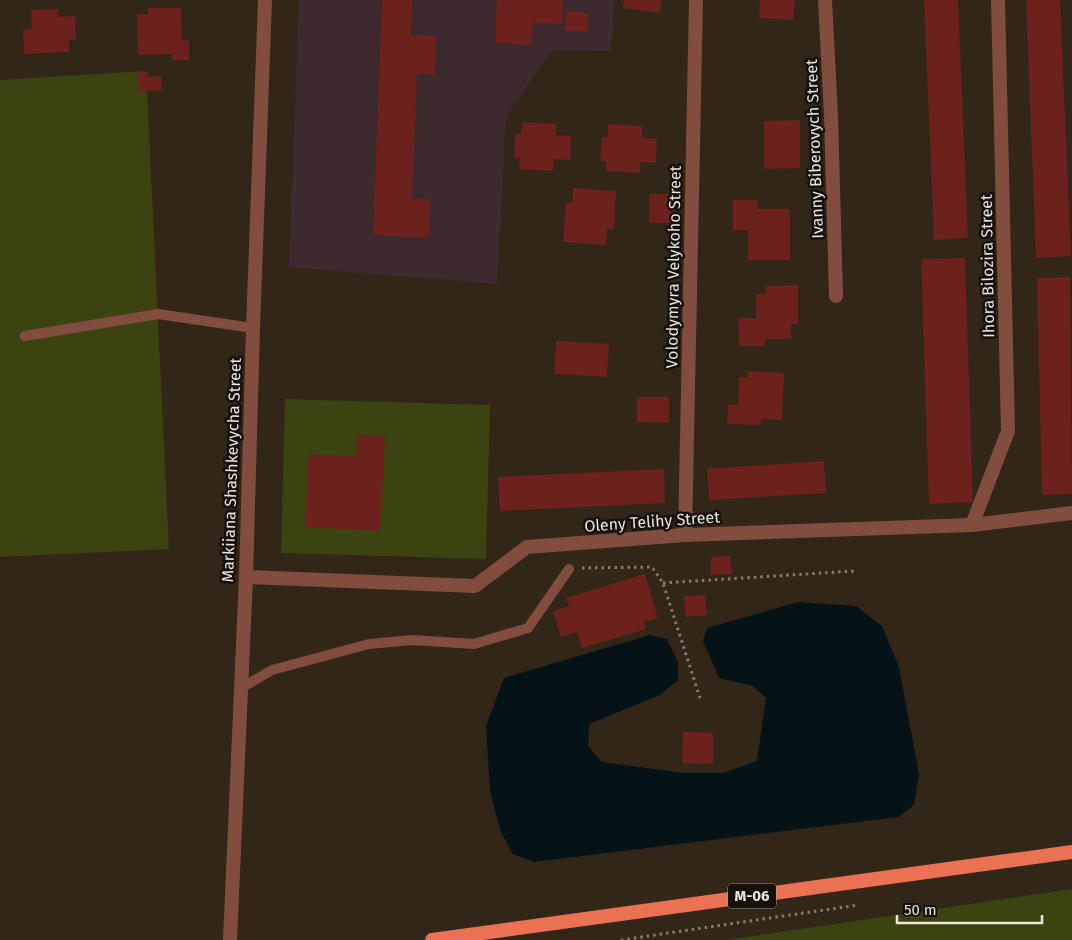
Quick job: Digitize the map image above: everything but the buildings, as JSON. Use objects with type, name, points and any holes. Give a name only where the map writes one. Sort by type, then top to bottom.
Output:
[{"type":"highway","name":"М-06","points":[[432,940],[1072,852]]},
{"type":"street","name":"Markiiana Shashkevycha Street","points":[[230,940],[246,577],[265,0]]},
{"type":"street","name":"Volodymyra Velykoho Street","points":[[685,535],[696,0]]},
{"type":"street","name":"Ivanny Biberovych Street","points":[[825,0],[831,115],[836,296]]},
{"type":"street","name":"Ihora Bilozira Street","points":[[972,525],[1008,431],[998,0]]},
{"type":"street","name":"Oleny Telihy Street","points":[[246,577],[475,586],[527,547],[685,535],[972,525],[1072,513]]},
{"type":"lane","points":[[25,336],[158,314],[253,328]]},
{"type":"lane","points":[[241,688],[272,670],[369,644],[412,640],[474,644],[528,628],[569,569]]},
{"type":"path","points":[[569,569],[652,567],[663,583],[701,701]]},
{"type":"path","points":[[663,583],[854,571]]},
{"type":"path","points":[[621,940],[858,905]]},
{"type":"shaded area","points":[[299,0],[614,0],[611,51],[552,50],[506,117],[497,284],[289,267]]},
{"type":"shaded area","points":[[798,602],[856,606],[882,626],[899,667],[919,775],[914,805],[898,817],[534,862],[513,854],[501,832],[490,791],[486,726],[504,678],[650,635],[667,639],[678,662],[678,680],[660,695],[589,724],[588,746],[602,762],[683,773],[723,773],[757,761],[766,698],[753,686],[719,678],[703,641],[707,628]]},
{"type":"green space","points":[[146,71],[169,549],[0,557],[0,80]]},
{"type":"green space","points":[[285,399],[490,405],[486,559],[281,553]]},
{"type":"green space","points":[[1072,889],[1072,940],[727,940],[1058,891]]}]
